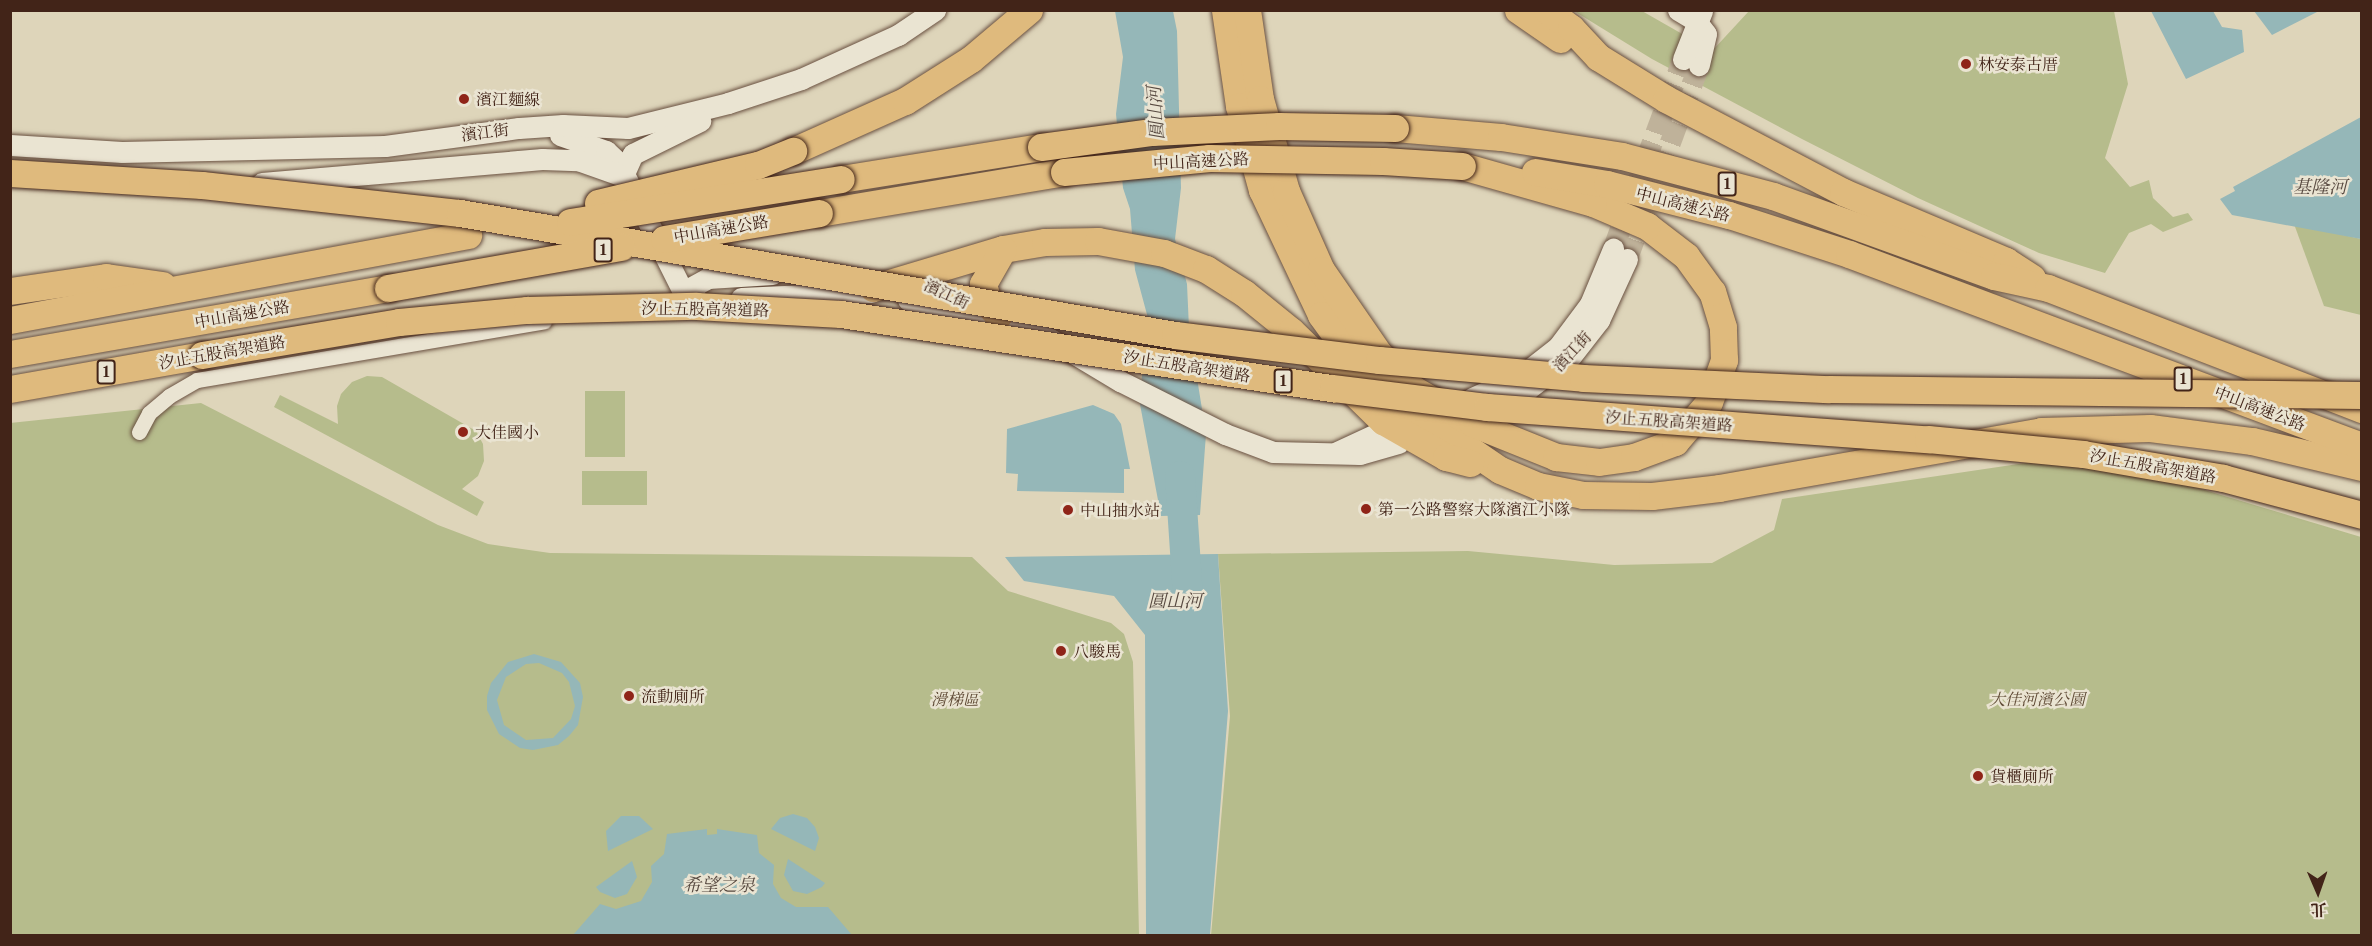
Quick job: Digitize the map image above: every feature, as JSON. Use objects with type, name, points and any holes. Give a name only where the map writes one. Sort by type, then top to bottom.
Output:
[{"type":"highway","points":[[468,235],[758,165],[905,101],[971,59],[1029,10]]},
{"type":"highway","points":[[1225,10],[1239,106],[1262,190],[1322,315],[1370,381],[1500,470]]},
{"type":"highway","points":[[1247,10],[1260,99],[1286,191],[1321,270],[1379,354],[1413,389],[1472,423],[1556,457],[1599,462],[1634,457],[1676,442],[1710,402],[1724,360],[1723,327],[1712,292],[1686,256],[1647,226],[1593,203],[1462,166]]},
{"type":"highway","points":[[1518,10],[1579,51],[1598,57],[1666,99],[1843,192],[2006,261],[2048,288]]},
{"type":"highway","points":[[1547,10],[1571,28],[1598,57]]},
{"type":"highway","name":"中山高速公路","points":[[10,320],[468,235],[657,211],[1041,147],[1152,132],[1279,126],[1395,128],[1501,137],[1622,156],[1773,196],[1994,276],[2048,288],[2361,409]]},
{"type":"highway","name":"中山高速公路","points":[[10,354],[1064,172],[1209,158],[1383,161],[1519,169],[1607,184],[1729,215],[1849,254],[2361,447]]},
{"type":"highway","name":"汐止五股高架道路","points":[[10,172],[202,185],[460,213],[1163,333],[1379,360],[1583,378],[1828,389],[2361,395]]},
{"type":"highway","points":[[864,291],[908,275],[1003,249],[1066,240],[1098,241],[1164,253],[1206,269],[1291,331],[1383,421],[1446,457],[1500,470],[1538,486],[1583,495],[1652,496],[1719,488],[2041,431],[2150,428],[2252,441],[2361,467]]},
{"type":"highway","points":[[998,316],[989,305],[982,284],[1003,249]]},
{"type":"highway","points":[[10,291],[106,277],[184,288]]},
{"type":"highway","name":"汐止五股高架道路","points":[[10,388],[399,322],[527,310],[707,306],[841,314],[995,334],[1321,387],[1487,407],[1928,439],[2083,454],[2223,478],[2361,515]]},
{"type":"main road","name":"濱江街","points":[[10,145],[122,152],[385,146],[548,128],[628,129],[728,103],[846,61],[898,35],[935,10]]},
{"type":"main road","points":[[1691,62],[1706,34],[1692,14]]},
{"type":"main road","points":[[623,176],[633,153],[728,103]]},
{"type":"main road","points":[[548,128],[564,138],[606,151],[618,162],[683,292]]},
{"type":"main road","name":"濱江街","points":[[10,181],[266,183],[562,158],[598,165],[623,176]]},
{"type":"main road","name":"濱江街","points":[[1478,404],[1521,376],[1571,334],[1620,254]]},
{"type":"main road","name":"濱江街","points":[[683,292],[708,278],[735,275],[861,270],[908,275],[1050,339],[1061,348],[1120,381],[1225,434],[1273,452],[1297,455],[1337,452],[1360,454],[1389,437]]},
{"type":"main road","name":"濱江街","points":[[683,292],[714,299],[864,291],[915,302],[1012,337],[1061,348]]},
{"type":"street","points":[[139,432],[149,413],[169,396],[197,380],[613,309],[683,292]]},
{"type":"green space","points":[[1574,11],[1642,11],[1712,51],[1749,11],[2114,11],[2128,84],[2105,158],[2130,187],[2149,180],[2153,198],[2173,217],[2188,213],[2193,220],[2163,232],[2151,224],[2129,233],[2105,273],[2039,253],[1918,198],[1802,139],[1652,59]]},
{"type":"green space","points":[[2294,224],[2361,239],[2361,315],[2324,306]]},
{"type":"green space","points":[[367,376],[382,377],[476,431],[483,444],[484,461],[478,476],[462,489],[484,502],[477,516],[274,407],[280,395],[338,424],[337,406],[341,394],[352,382]]},
{"type":"green space","points":[[585,391],[625,391],[625,457],[585,457]]},
{"type":"green space","name":"滑梯區","points":[[201,403],[438,525],[488,544],[550,553],[972,557],[1008,591],[1111,623],[1124,634],[1133,662],[1139,935],[11,935],[10,423]]},
{"type":"green space","name":"大佳河濱公園","points":[[2032,462],[2148,473],[2361,537],[2361,935],[1211,936],[1230,716],[1218,554],[1468,551],[1614,565],[1712,563],[1774,530],[1782,499]]},
{"type":"green space","points":[[582,471],[647,471],[647,505],[582,505]]},
{"type":"water","name":"圓山河","points":[[1115,11],[1173,11],[1177,31],[1181,188],[1175,239],[1187,284],[1189,328],[1206,434],[1200,515],[1161,516],[1139,399],[1149,322],[1135,270],[1130,209],[1123,188],[1116,114],[1123,57]]},
{"type":"water","points":[[2151,11],[2213,11],[2222,27],[2242,30],[2244,52],[2186,79]]},
{"type":"water","points":[[2254,11],[2319,11],[2272,35]]},
{"type":"water","name":"基隆河","points":[[2361,117],[2361,239],[2232,215],[2220,199],[2235,191],[2233,187]]},
{"type":"water","points":[[1093,405],[1114,414],[1121,424],[1130,469],[1124,469],[1124,493],[1017,491],[1018,474],[1006,473],[1007,429]]},
{"type":"water","name":"圓山河","points":[[1218,554],[1228,711],[1210,935],[1146,935],[1145,635],[1114,596],[1024,581],[1005,557]]},
{"type":"water","points":[[534,654],[561,662],[580,683],[583,697],[578,725],[558,745],[533,750],[520,748],[499,734],[487,710],[487,696],[491,683],[508,662]],"holes":[[[539,663],[562,673],[569,682],[575,706],[571,719],[553,738],[526,740],[504,725],[497,700],[506,677],[526,664]]]},
{"type":"water","points":[[793,814],[807,818],[815,827],[819,838],[815,851],[771,829],[780,818]]},
{"type":"water","points":[[621,816],[639,816],[653,829],[608,851],[606,831]]},
{"type":"water","name":"希望之泉","points":[[707,829],[707,835],[717,834],[717,829],[757,835],[759,853],[774,865],[773,884],[781,898],[796,907],[828,907],[852,935],[573,935],[600,904],[616,909],[641,901],[652,882],[651,866],[664,854],[667,834]]},
{"type":"water","points":[[788,859],[825,883],[822,887],[807,894],[793,891],[784,875]]},
{"type":"water","points":[[632,861],[637,877],[627,894],[615,898],[600,892],[596,887]]},
{"type":"waterway","name":"圓山河","points":[[1180,476],[1188,596]]},
{"type":"tunnel","points":[[1613,249],[1683,59]]},
{"type":"tunnel","points":[[1627,259],[1699,65]]},
{"type":"place","name":"林安泰古厝","points":[[1966,64]]},
{"type":"place","name":"濱江麵線","points":[[464,99]]},
{"type":"place","name":"大佳國小","points":[[463,432]]},
{"type":"place","name":"第一公路警察大隊濱江小隊","points":[[1366,509]]},
{"type":"place","name":"中山抽水站","points":[[1068,510]]},
{"type":"place","name":"八駿馬","points":[[1061,651]]},
{"type":"place","name":"流動廁所","points":[[629,696]]},
{"type":"place","name":"貨櫃廁所","points":[[1978,776]]}]
